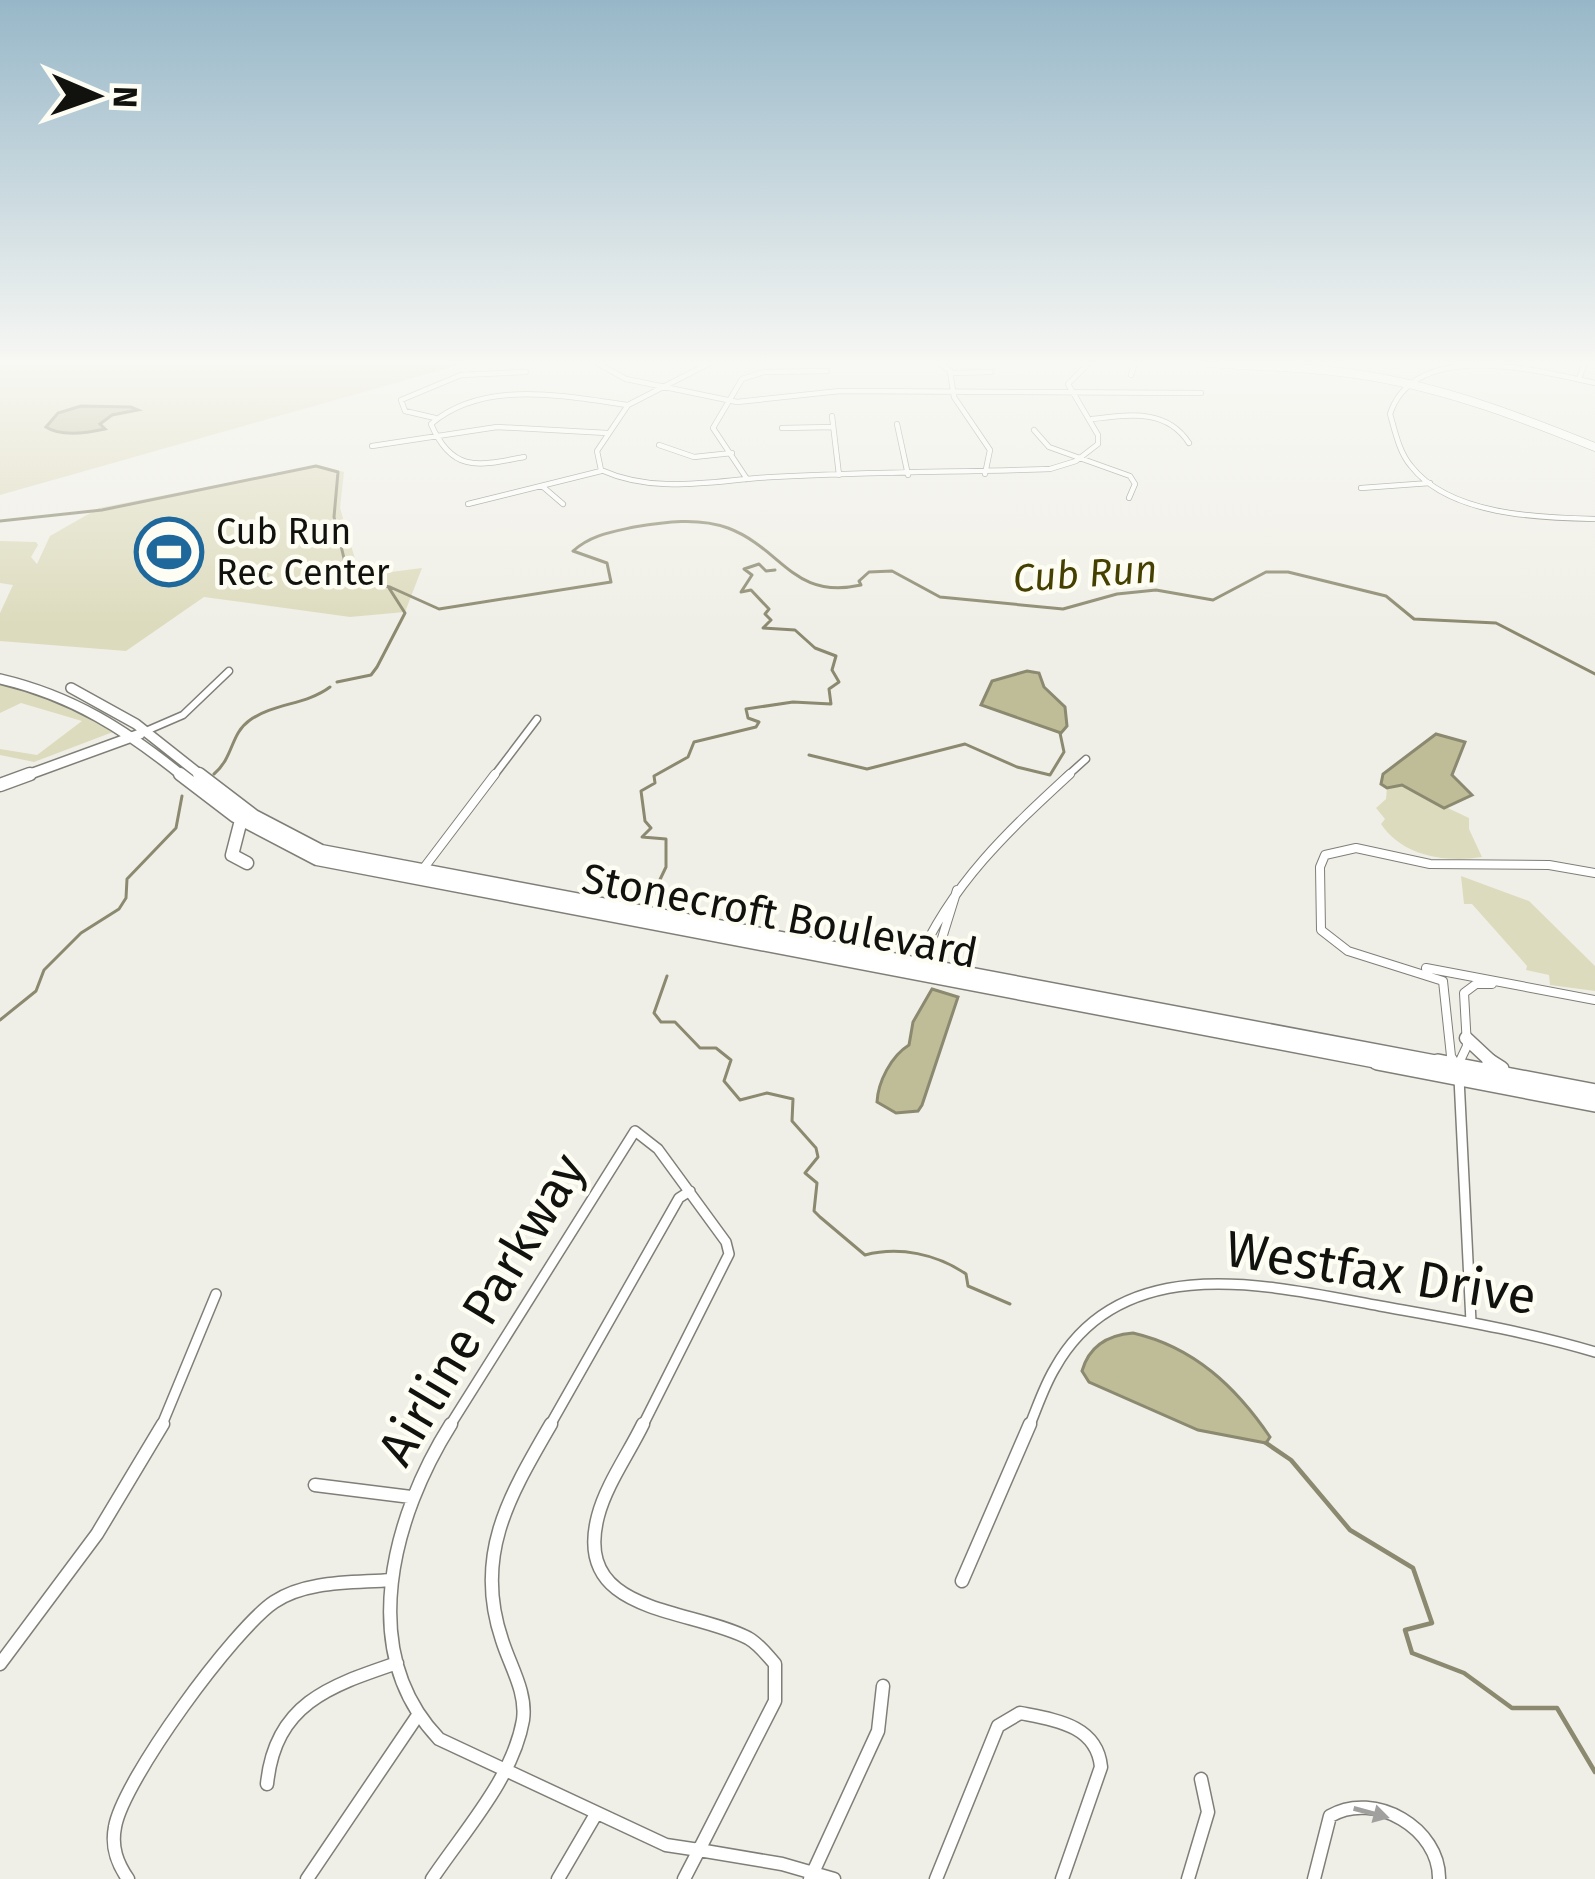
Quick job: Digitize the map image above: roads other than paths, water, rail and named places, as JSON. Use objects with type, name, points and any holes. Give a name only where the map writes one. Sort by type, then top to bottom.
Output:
[{"type":"main road","name":"Stonecroft Boulevard","points":[[0,676],[76,698],[137,734],[276,833],[321,851],[418,876],[692,931],[916,968]]},
{"type":"main road","name":"Stonecroft Boulevard","points":[[137,734],[240,824],[317,860],[932,971],[1458,1072],[1595,1104]]},
{"type":"main road","points":[[0,782],[137,734]]},
{"type":"main road","points":[[240,824],[232,855],[247,863]]},
{"type":"main road","points":[[1466,1038],[1484,1060],[1518,1078]]},
{"type":"main road","name":"Stonecroft Boulevard","points":[[1458,1072],[1595,1092]]},
{"type":"street","points":[[445,451],[462,463],[524,457]]},
{"type":"street","points":[[598,451],[595,455],[603,471]]},
{"type":"street","points":[[674,451],[694,457],[732,453],[747,479]]},
{"type":"street","points":[[836,451],[839,476]]},
{"type":"street","points":[[903,451],[908,475]]},
{"type":"street","points":[[985,474],[990,451]]},
{"type":"street","points":[[1059,451],[1130,476],[1135,484],[1129,498]]},
{"type":"street","points":[[468,504],[603,471],[650,485],[1033,472],[1081,458],[1087,451]]},
{"type":"street","points":[[1403,451],[1431,483],[1502,509],[1595,519]]},
{"type":"street","points":[[1361,488],[1431,483]]},
{"type":"street","points":[[542,486],[563,504]]},
{"type":"street","points":[[137,734],[183,715],[229,670]]},
{"type":"street","points":[[418,876],[537,719]]},
{"type":"street","points":[[916,968],[936,916],[958,883],[1086,759]]},
{"type":"street","points":[[1458,1072],[1451,1057],[1445,985],[1427,973],[1354,956],[1325,936],[1318,906],[1325,855],[1353,847],[1431,864],[1557,866],[1595,873]]},
{"type":"street","points":[[932,971],[958,883]]},
{"type":"street","points":[[1402,967],[1595,1000]]},
{"type":"street","points":[[1471,1322],[1458,1072],[1466,1038],[1464,993],[1479,983],[1507,985]]},
{"type":"street","name":"Airline Parkway","points":[[416,1718],[397,1663],[392,1580],[411,1497],[425,1465],[635,1131],[658,1149],[690,1191]]},
{"type":"street","points":[[432,1879],[500,1771],[524,1715],[494,1607],[494,1554],[505,1504],[679,1198],[690,1191],[726,1242],[728,1261],[598,1514],[592,1546],[600,1572],[618,1593],[748,1635],[776,1666],[775,1701],[684,1879]]},
{"type":"street","name":"Westfax Drive","points":[[962,1581],[1056,1365],[1092,1324],[1119,1306],[1172,1286],[1230,1281],[1471,1322],[1595,1352]]},
{"type":"street","points":[[0,1664],[86,1552],[148,1459],[192,1369],[216,1294]]},
{"type":"street","points":[[315,1485],[411,1497]]},
{"type":"street","points":[[128,1879],[114,1849],[122,1807],[243,1627],[272,1603],[298,1591],[392,1580]]},
{"type":"street","points":[[267,1784],[276,1744],[307,1700],[326,1687],[397,1663]]},
{"type":"street","points":[[812,1875],[878,1731],[883,1686]]},
{"type":"street","points":[[936,1879],[998,1726],[1020,1713],[1086,1732],[1100,1749],[1101,1767],[1062,1879]]},
{"type":"street","points":[[307,1879],[416,1718],[451,1747],[666,1845],[834,1879]]},
{"type":"street","points":[[1188,1879],[1208,1812],[1201,1779]]},
{"type":"street","points":[[1314,1879],[1330,1816],[1343,1808],[1423,1829],[1440,1852],[1439,1879]]},
{"type":"street","points":[[558,1879],[596,1814]]},
{"type":"waterway","name":"Cub Run","points":[[0,521],[102,510],[316,466],[338,472],[334,517],[349,579],[390,587],[439,609],[611,582],[607,563],[573,551],[617,531],[693,522],[747,537],[789,570],[819,585],[861,585],[859,581],[869,572],[892,571],[940,597],[1063,609],[1117,594],[1156,590],[1213,600],[1266,572],[1288,572],[1386,596],[1414,619],[1496,623],[1595,674]]},
{"type":"waterway","points":[[661,908],[655,890],[666,867],[666,839],[642,837],[651,828],[645,821],[641,791],[655,783],[654,776],[688,757],[694,742],[756,727],[759,722],[748,718],[746,709],[793,702],[831,704],[829,689],[839,682],[832,670],[836,656],[815,648],[795,630],[763,628],[771,620],[765,614],[769,609],[751,590],[741,592],[752,575],[744,569],[759,564],[766,571],[775,570]]},
{"type":"waterway","points":[[337,682],[371,675],[377,667],[405,613],[389,588]]},
{"type":"waterway","points":[[214,774],[250,720],[330,687]]},
{"type":"waterway","points":[[809,755],[867,769],[965,744],[1017,767],[1050,775],[1064,752],[1060,733]]},
{"type":"waterway","points":[[0,1020],[36,991],[44,970],[81,933],[119,909],[126,898],[127,879],[176,828],[182,796]]},
{"type":"waterway","points":[[667,976],[654,1013],[661,1022],[675,1022],[700,1048],[716,1048],[731,1060],[724,1081],[740,1100],[767,1093],[793,1099],[792,1121],[816,1148],[818,1157],[805,1173],[817,1183],[814,1211],[820,1217],[865,1255],[891,1251],[930,1257],[966,1274],[968,1286],[1010,1304]]},
{"type":"waterway","points":[[1266,1443],[1291,1460],[1350,1530],[1413,1568],[1432,1623],[1405,1630],[1412,1653],[1464,1673],[1512,1708],[1557,1708],[1595,1772]]},
{"type":"place","name":"Cub Run Rec Center","points":[[169,552]]}]
